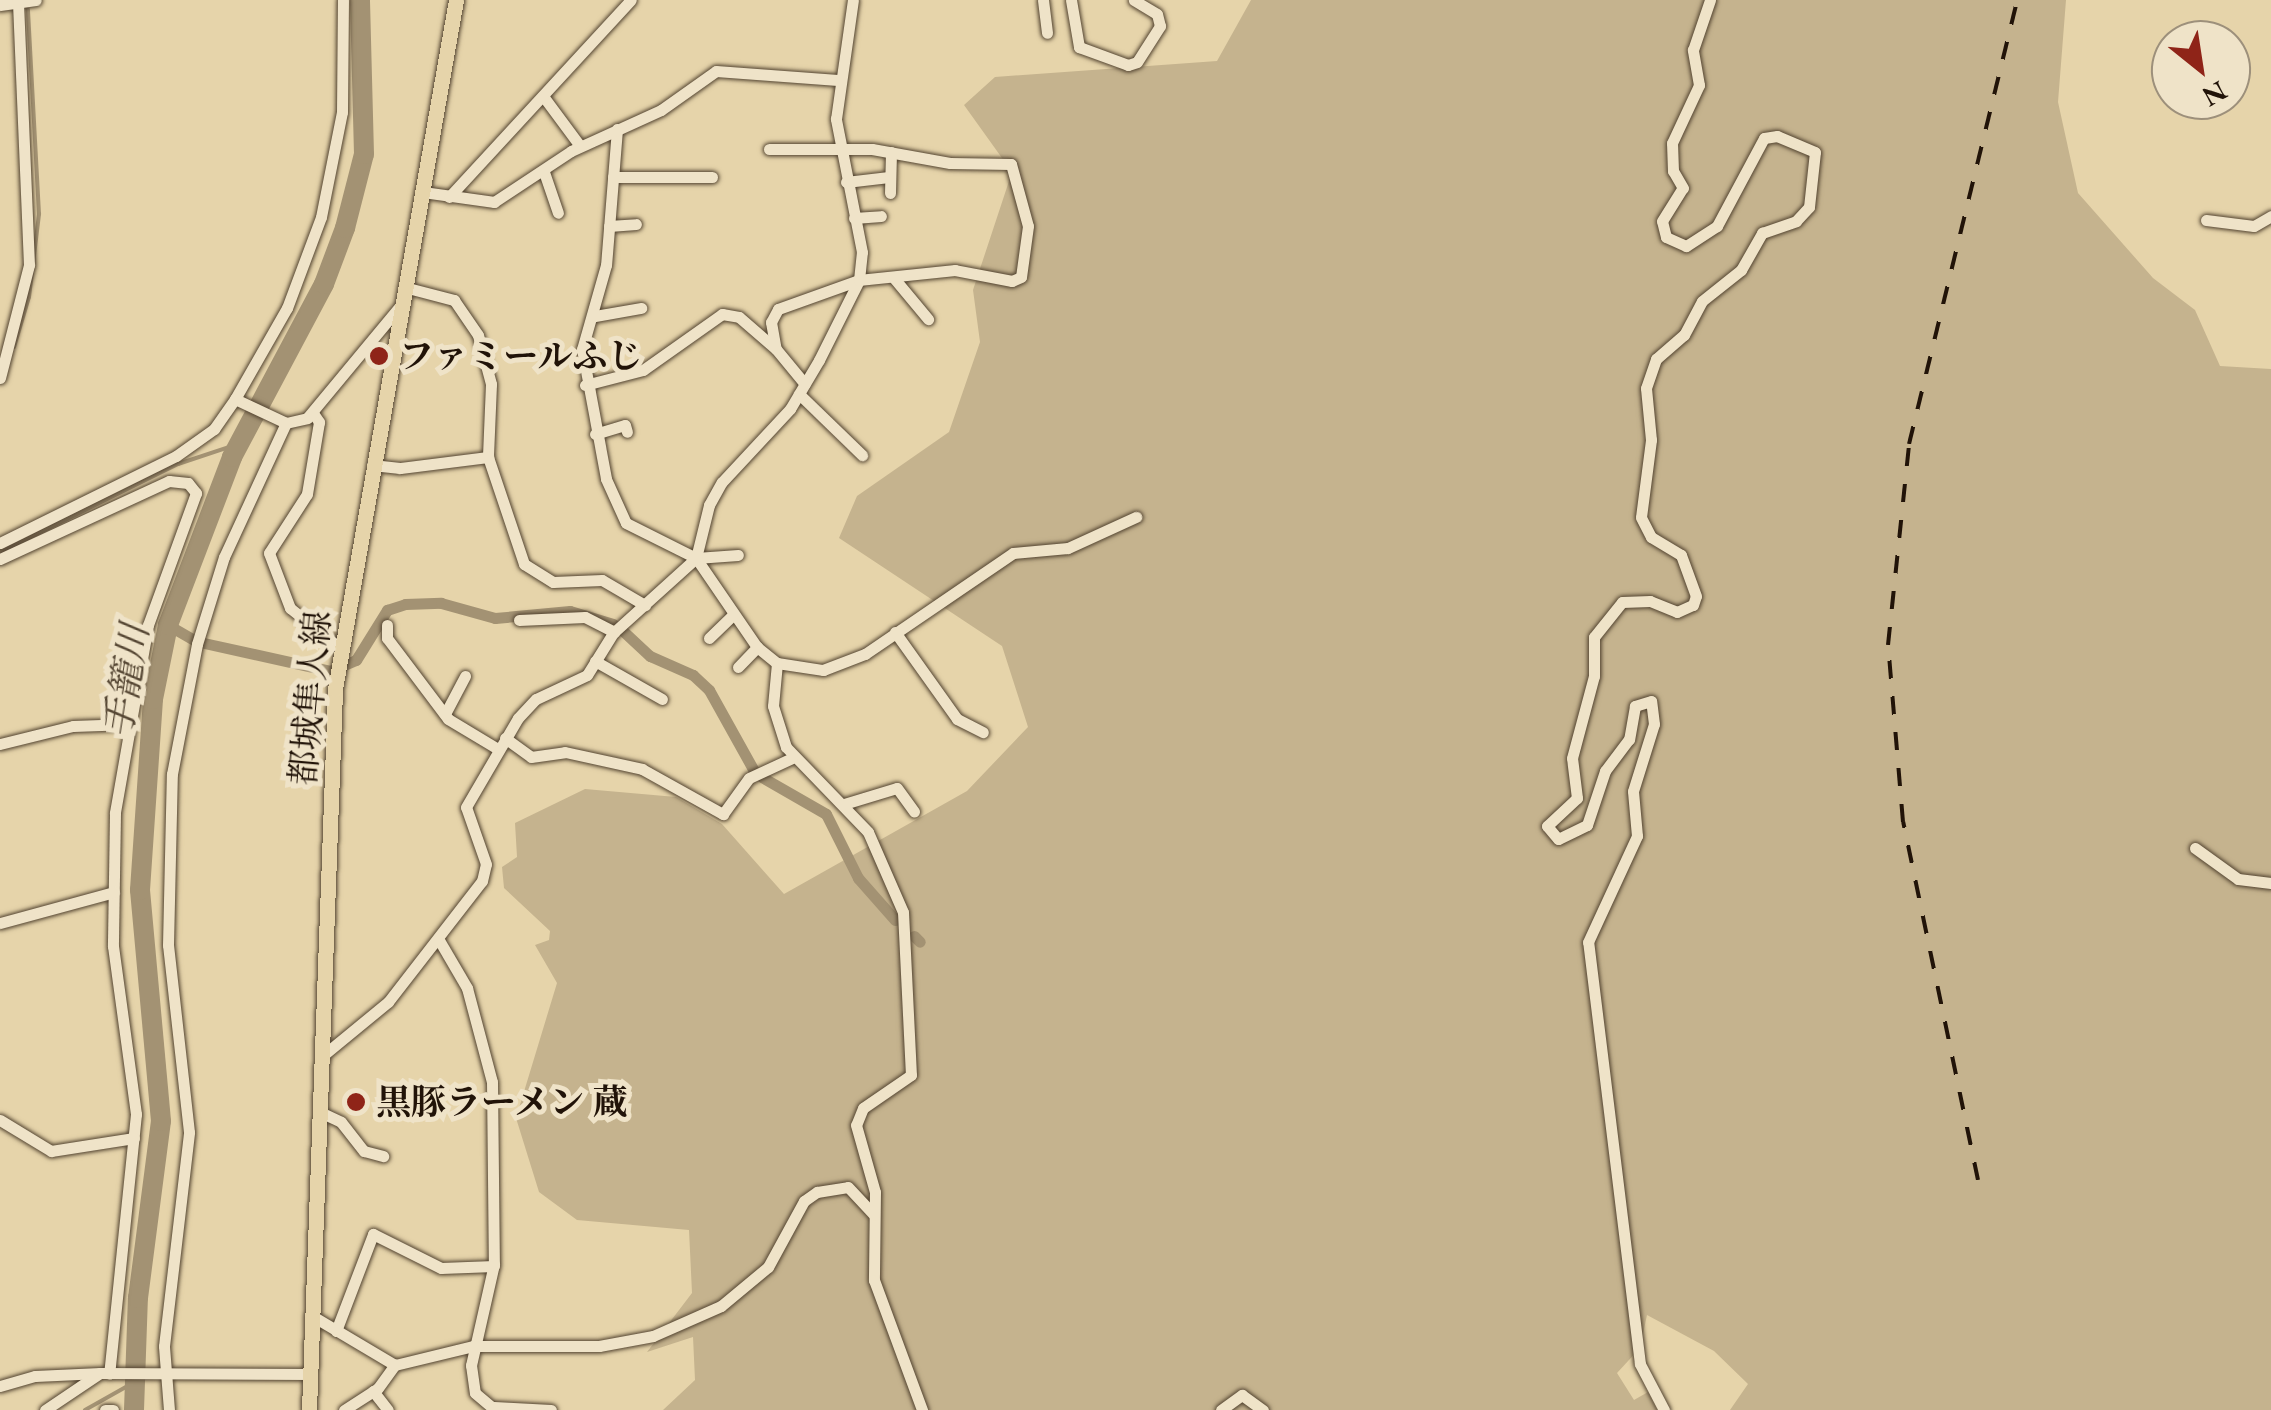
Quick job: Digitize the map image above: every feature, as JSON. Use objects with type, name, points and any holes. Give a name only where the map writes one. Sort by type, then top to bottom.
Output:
[{"type":"main road","name":"都城隼人線","points":[[308,1410],[336,680],[456,0]]},
{"type":"street","points":[[0,5],[36,0]]},
{"type":"street","points":[[0,543],[176,456],[214,429],[235,400],[286,308],[321,216],[342,112],[343,0]]},
{"type":"street","points":[[449,197],[631,0]]},
{"type":"street","points":[[322,1057],[360,1031],[439,940],[484,876],[466,807],[501,743],[532,702],[584,678],[614,632],[696,558],[709,505],[722,482],[802,389],[859,280],[862,252],[840,151],[838,80],[853,0]]},
{"type":"street","points":[[1043,0],[1046,33]]},
{"type":"street","points":[[1071,0],[1079,47],[1128,64],[1137,62],[1160,26],[1157,14],[1134,0]]},
{"type":"street","points":[[1664,1410],[1640,1364],[1588,942],[1637,836],[1633,790],[1654,724],[1651,701],[1635,706],[1629,739],[1605,771],[1587,825],[1558,839],[1548,826],[1577,798],[1572,758],[1594,676],[1594,637],[1622,602],[1650,600],[1676,612],[1686,611],[1696,596],[1680,554],[1651,537],[1641,518],[1650,440],[1646,388],[1656,359],[1684,335],[1702,301],[1741,270],[1762,233],[1796,221],[1808,207],[1814,152],[1764,138],[1717,226],[1686,246],[1666,238],[1662,220],[1683,188],[1673,172],[1672,144],[1699,85],[1694,50],[1710,0]]},
{"type":"street","points":[[0,378],[29,265],[18,3]]},
{"type":"street","points":[[422,192],[494,202],[580,146],[661,110],[716,71],[838,80]]},
{"type":"street","points":[[543,96],[580,146]]},
{"type":"street","points":[[618,129],[595,316],[582,345],[595,434],[621,519],[696,558],[732,616],[757,647],[778,664],[839,668],[1013,554],[1068,548],[1136,516]]},
{"type":"street","points":[[770,148],[890,152],[1012,164],[1028,226],[1021,277],[1012,281],[956,270],[859,280],[778,309],[771,322],[776,349]]},
{"type":"street","points":[[890,152],[890,193]]},
{"type":"street","points":[[544,172],[558,213]]},
{"type":"street","points":[[612,177],[712,177]]},
{"type":"street","points":[[846,182],[890,177]]},
{"type":"street","points":[[854,218],[881,216]]},
{"type":"street","points":[[2206,220],[2254,226],[2271,216]]},
{"type":"street","points":[[609,226],[636,224]]},
{"type":"street","points":[[893,277],[928,319]]},
{"type":"street","points":[[404,287],[454,300],[478,335],[491,384],[488,456],[529,570],[553,582],[602,580],[645,606]]},
{"type":"street","points":[[235,400],[286,422],[314,414],[369,336],[399,308]]},
{"type":"street","points":[[595,316],[641,308]]},
{"type":"street","points":[[585,385],[643,370],[722,314],[739,317],[776,349],[802,389],[862,455]]},
{"type":"street","points":[[314,414],[319,422],[306,494],[269,553],[290,608],[340,650]]},
{"type":"street","points":[[170,1410],[164,1346],[190,1132],[168,946],[172,774],[197,644],[224,558],[286,422]]},
{"type":"street","points":[[595,434],[625,425],[627,432]]},
{"type":"street","points":[[372,465],[400,468],[488,456]]},
{"type":"street","points":[[0,559],[168,481],[193,487],[195,501],[148,626],[115,813],[113,946],[136,1104],[108,1374]]},
{"type":"street","points":[[696,558],[738,555]]},
{"type":"street","points":[[709,638],[732,616]]},
{"type":"street","points":[[519,620],[585,617],[614,632]]},
{"type":"street","points":[[387,625],[387,638],[444,714],[531,757],[565,752],[642,769],[723,814],[749,778],[792,758]]},
{"type":"street","points":[[895,632],[957,719],[984,732]]},
{"type":"street","points":[[738,666],[757,647]]},
{"type":"street","points":[[596,661],[662,698]]},
{"type":"street","points":[[778,664],[773,706],[792,758],[844,804],[868,832],[896,890],[908,967],[911,1075],[863,1108],[856,1125],[875,1192],[874,1280],[922,1410]]},
{"type":"street","points":[[444,714],[465,676]]},
{"type":"street","points":[[0,748],[90,730],[128,728]]},
{"type":"street","points":[[844,804],[897,788],[914,811]]},
{"type":"street","points":[[2195,848],[2238,879],[2271,883]]},
{"type":"street","points":[[0,923],[114,892]]},
{"type":"street","points":[[439,940],[467,988],[492,1082],[494,1266],[473,1346],[476,1393],[495,1408],[550,1410]]},
{"type":"street","points":[[320,1112],[341,1122],[364,1151],[383,1156]]},
{"type":"street","points":[[0,1120],[51,1151],[134,1138]]},
{"type":"street","points":[[344,1410],[373,1391],[395,1365],[473,1346],[599,1346],[653,1336],[721,1306],[762,1272],[804,1202],[817,1192],[848,1187],[874,1215]]},
{"type":"street","points":[[336,1331],[373,1234],[441,1268],[494,1266]]},
{"type":"street","points":[[314,1317],[395,1365]]},
{"type":"street","points":[[45,1410],[108,1374]]},
{"type":"street","points":[[0,1386],[35,1376],[310,1374]]},
{"type":"street","points":[[373,1391],[388,1410]]},
{"type":"street","points":[[1221,1410],[1242,1394],[1263,1410]]},
{"type":"street","points":[[105,1410],[113,1410]]},
{"type":"shaded area","points":[[1251,0],[2066,0],[2058,102],[2078,193],[2153,278],[2195,310],[2220,366],[2271,369],[2271,1410],[1730,1410],[1748,1384],[1714,1351],[1647,1315],[1640,1348],[1617,1373],[1634,1400],[1648,1392],[1657,1410],[663,1410],[695,1380],[693,1337],[647,1352],[692,1293],[689,1230],[577,1220],[539,1192],[516,1118],[557,983],[535,945],[549,940],[550,931],[504,888],[502,867],[517,857],[515,823],[585,789],[676,797],[722,824],[784,894],[967,791],[1028,727],[1002,646],[839,538],[857,496],[949,432],[980,342],[973,290],[1012,172],[964,105],[995,77],[1217,61]]},
{"type":"waterway","name":"手籠川","points":[[134,1410],[138,1298],[161,1121],[140,890],[153,699],[168,625],[232,457],[324,284],[345,228],[364,154],[360,0]]},
{"type":"waterway","points":[[14,347],[29,297],[39,214],[28,9]]},
{"type":"waterway","points":[[0,552],[178,464],[238,444]]},
{"type":"waterway","points":[[204,643],[330,671],[356,660],[387,610],[405,604],[441,603],[495,618],[570,611],[613,624]]},
{"type":"waterway","points":[[168,625],[192,639]]},
{"type":"waterway","points":[[623,631],[650,656],[693,675],[709,690],[754,771]]},
{"type":"waterway","points":[[760,776],[826,814],[858,878],[895,920]]},
{"type":"waterway","points":[[914,936],[920,942]]},
{"type":"waterway","points":[[85,1410],[131,1384]]},
{"type":"railway","points":[[1978,1180],[1903,822],[1888,645],[1909,444],[2017,0]]},
{"type":"place","name":"ファミールふじ","points":[[379,356]]},
{"type":"place","name":"黒豚ラーメン 蔵","points":[[356,1102]]}]
